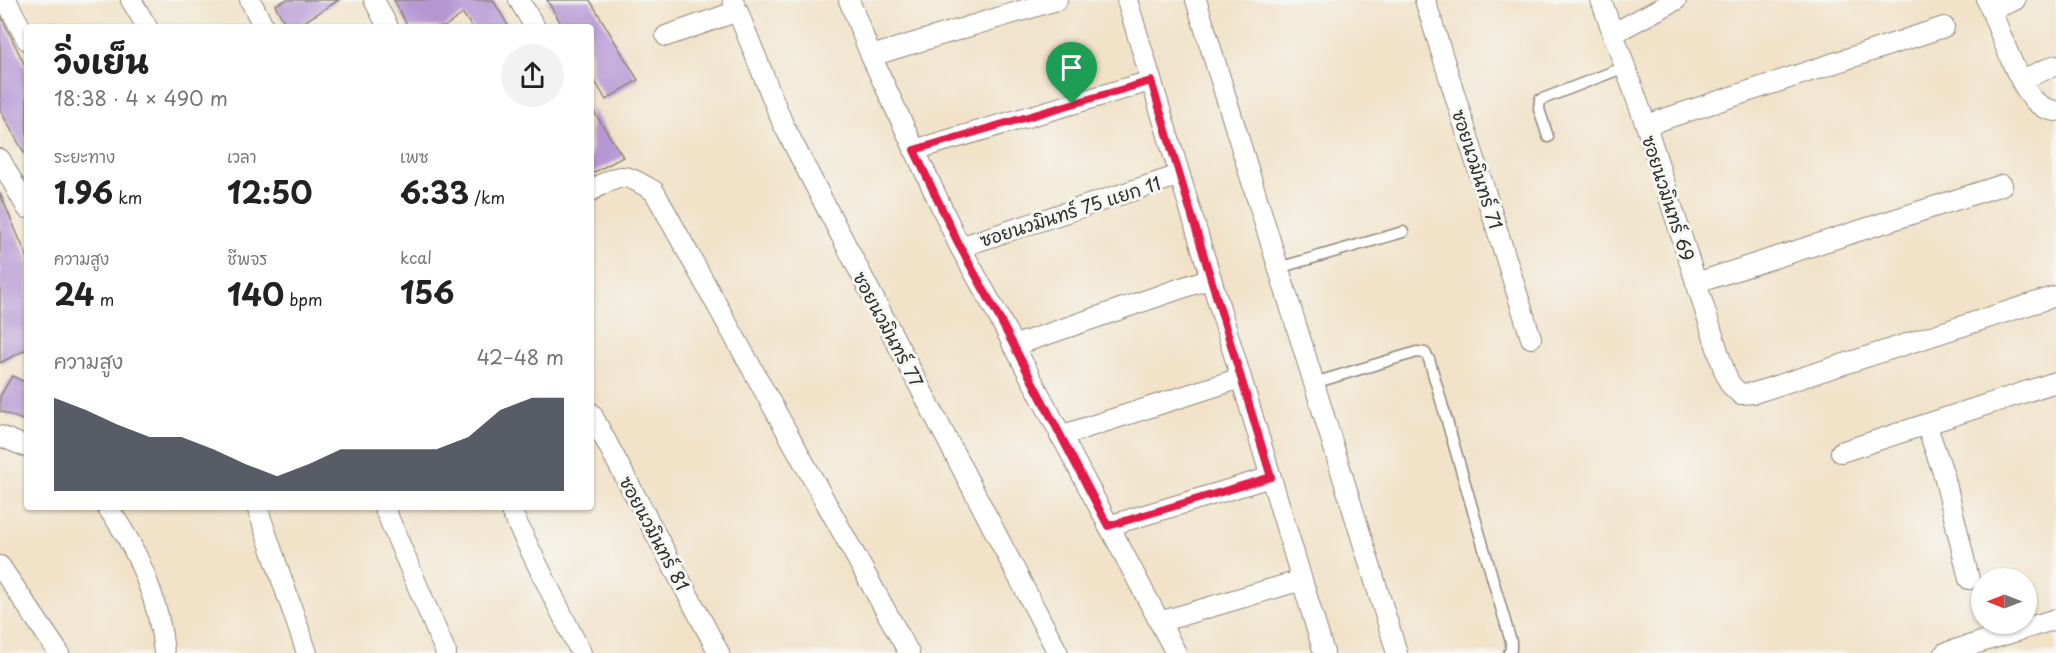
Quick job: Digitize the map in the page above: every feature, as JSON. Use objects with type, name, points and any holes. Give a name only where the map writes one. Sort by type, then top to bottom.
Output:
[{"type":"street","points":[[6,0],[24,34]]},
{"type":"street","points":[[131,0],[145,24]]},
{"type":"street","points":[[250,0],[262,24]]},
{"type":"street","points":[[374,0],[386,24]]},
{"type":"street","points":[[519,0],[533,24]]},
{"type":"street","points":[[849,0],[871,56],[960,247],[1176,653]]},
{"type":"street","points":[[871,56],[1057,0]]},
{"type":"street","points":[[1127,0],[1324,653]]},
{"type":"street","points":[[1196,0],[1397,653]]},
{"type":"street","name":"ซอยนวมินทร์ 71","points":[[1425,0],[1531,338]]},
{"type":"street","name":"ซอยนวมินทร์ 69","points":[[1601,0],[1646,126],[1724,370],[1730,384],[1740,394],[1754,393],[2056,296]]},
{"type":"street","points":[[1612,34],[1676,0]]},
{"type":"street","points":[[2015,0],[1989,5],[2021,80],[2033,100],[2048,110],[2056,111]]},
{"type":"street","points":[[666,36],[735,6]]},
{"type":"street","name":"ซอยนวมินทร์ 77","points":[[735,6],[783,124],[1058,653]]},
{"type":"street","points":[[1646,126],[1944,27]]},
{"type":"street","points":[[2021,80],[2056,66]]},
{"type":"street","points":[[914,150],[1151,81]]},
{"type":"street","points":[[0,159],[24,203]]},
{"type":"street","name":"ซอยนวมินทร์ 75 แยก 11","points":[[960,247],[1180,175]]},
{"type":"street","points":[[594,189],[613,178],[627,176],[654,191],[909,653]]},
{"type":"street","points":[[1696,284],[2002,185]]},
{"type":"street","points":[[1013,346],[1211,278]]},
{"type":"street","points":[[1060,436],[1241,378]]},
{"type":"street","points":[[1841,452],[2056,382]]},
{"type":"street","name":"ซอยนวมินทร์ 81","points":[[594,419],[718,653]]},
{"type":"street","points":[[1926,424],[1944,476],[1969,579]]},
{"type":"street","points":[[0,436],[24,446]]},
{"type":"street","points":[[1108,526],[1271,477]]},
{"type":"street","points":[[109,510],[135,548],[151,592],[164,653]]},
{"type":"street","points":[[258,510],[307,653]]},
{"type":"street","points":[[385,510],[446,653]]},
{"type":"street","points":[[510,510],[581,653]]},
{"type":"street","points":[[0,566],[59,653]]},
{"type":"street","points":[[1159,622],[1302,580]]},
{"type":"street","points":[[1945,653],[2056,619]]},
{"type":"lane","points":[[1548,137],[1539,109],[1540,100],[1625,67]]},
{"type":"lane","points":[[1278,268],[1403,232]]},
{"type":"lane","points":[[1314,383],[1417,352],[1425,353],[1429,359],[1511,642],[1509,653]]},
{"type":"building","points":[[286,0],[339,0],[301,24],[285,24],[275,5]]},
{"type":"building","points":[[394,0],[493,0],[507,24],[470,24],[463,14],[448,24],[406,24]]},
{"type":"building","points":[[547,0],[590,0],[638,80],[606,100],[594,79],[594,24],[561,24]]},
{"type":"building","points":[[0,14],[24,64],[24,153],[0,110]]},
{"type":"building","points":[[594,112],[623,157],[594,172]]},
{"type":"building","points":[[0,193],[24,250],[24,351],[0,363]]},
{"type":"building","points":[[12,376],[24,382],[24,421],[0,411],[0,396]]},
{"type":"route","points":[[1151,81],[1271,477],[1108,526],[960,247],[914,150],[1072,104],[1151,81]]}]
